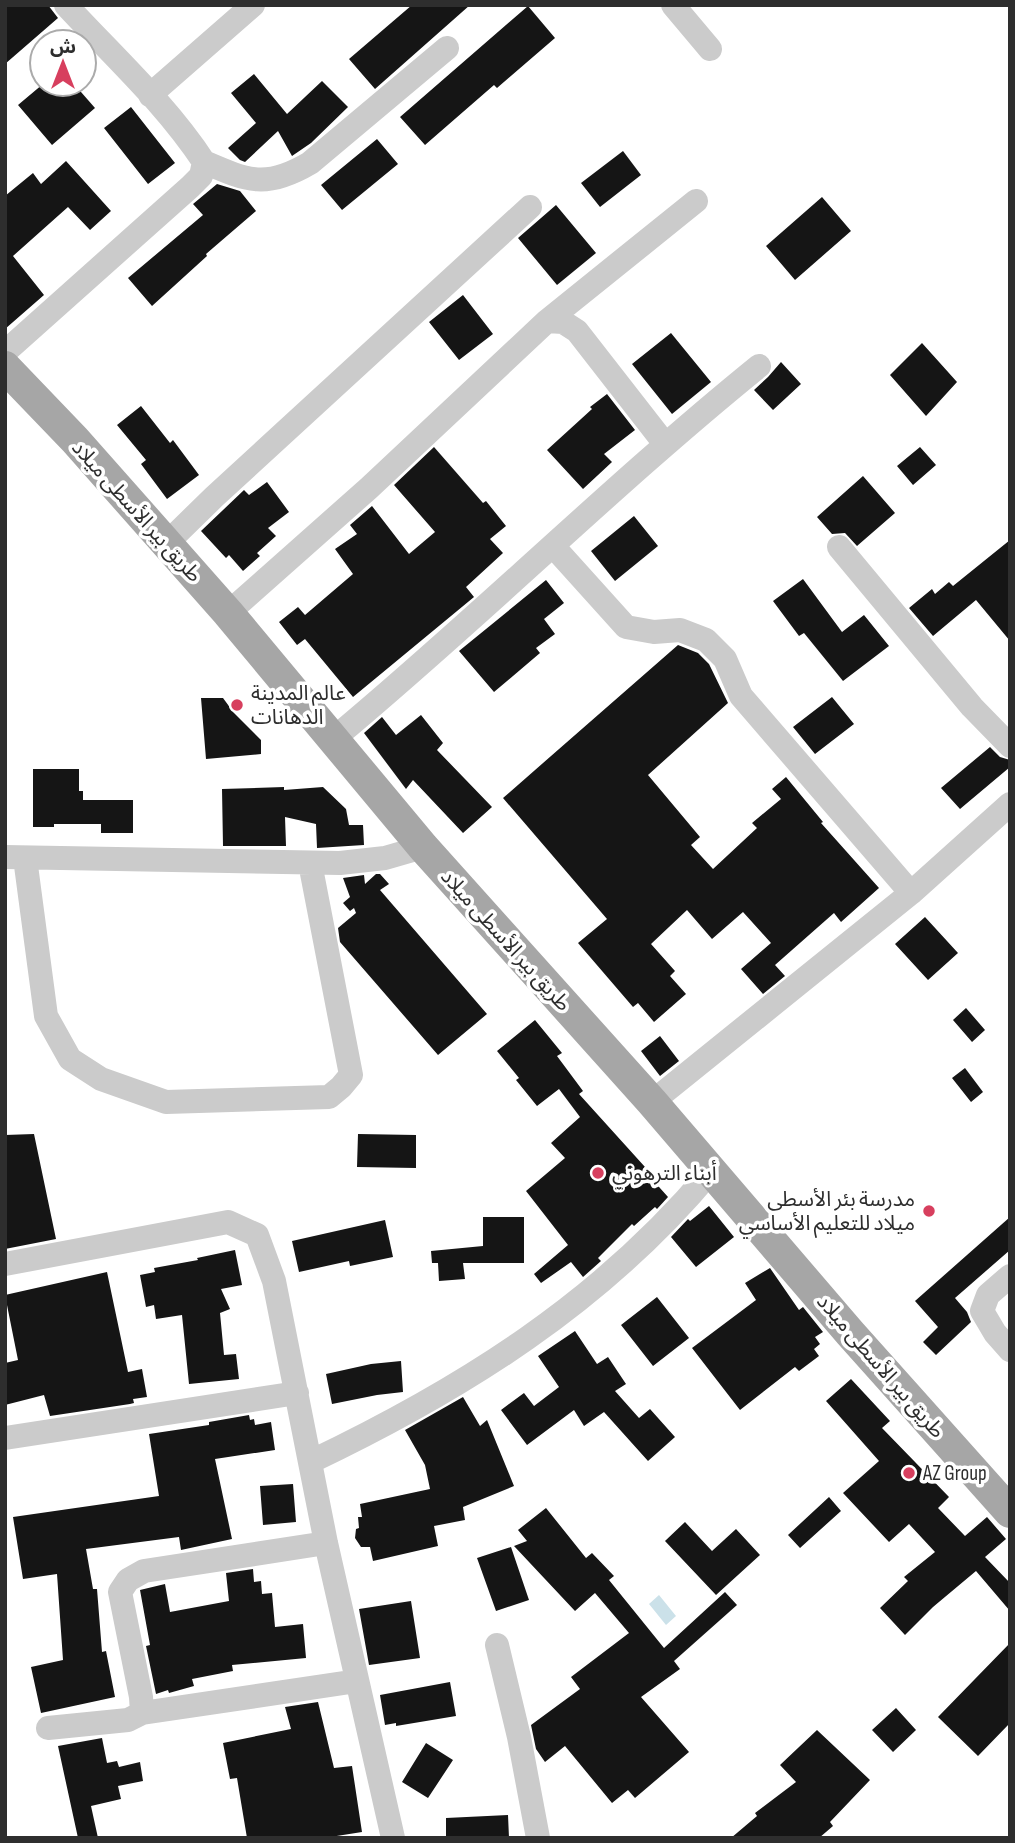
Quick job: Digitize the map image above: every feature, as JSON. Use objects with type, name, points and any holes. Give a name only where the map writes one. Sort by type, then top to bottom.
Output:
[{"type":"main road","name":"طريق بير الأسطى ميلاد","points":[[5,367],[75,440],[228,613],[423,847],[652,1102],[1010,1513]]},
{"type":"street","points":[[66,5],[150,96],[192,144],[204,162],[244,179],[288,176],[310,163],[447,48]]},
{"type":"street","points":[[150,96],[253,5]]},
{"type":"street","points":[[673,5],[710,49]]},
{"type":"street","points":[[5,352],[190,187],[201,176],[204,162]]},
{"type":"street","points":[[228,613],[369,488],[547,321],[696,201]]},
{"type":"street","points":[[166,544],[530,207]]},
{"type":"street","points":[[547,321],[563,322],[577,331],[665,444]]},
{"type":"street","points":[[332,740],[416,670],[665,444],[759,366]]},
{"type":"street","points":[[554,546],[626,626],[654,632],[680,630],[706,640],[725,659],[741,696],[911,894]]},
{"type":"street","points":[[839,547],[972,707],[1010,746]]},
{"type":"street","points":[[652,1102],[911,894],[1010,804]]},
{"type":"street","points":[[310,863],[351,1075],[329,1097],[166,1102],[101,1079],[70,1059],[46,1016],[15,858],[340,863],[385,858],[423,847]]},
{"type":"street","points":[[310,1462],[389,1425],[494,1362],[559,1316],[676,1213],[711,1171]]},
{"type":"street","points":[[5,1264],[228,1222],[257,1236],[274,1281],[326,1543],[393,1838]]},
{"type":"street","points":[[1010,1276],[988,1294],[982,1311],[995,1333],[1010,1350]]},
{"type":"street","points":[[5,1438],[297,1393]]},
{"type":"street","points":[[142,1713],[120,1592],[128,1580],[144,1571],[326,1543]]},
{"type":"street","points":[[497,1645],[519,1737],[538,1838]]},
{"type":"street","points":[[48,1728],[128,1720],[142,1713],[357,1681]]},
{"type":"water","points":[[659,1595],[676,1616],[666,1625],[649,1604]]},
{"type":"building","points":[[5,5],[48,5],[58,18],[46,28],[28,28],[28,44],[5,64]]},
{"type":"building","points":[[412,5],[470,5],[375,89],[349,59]]},
{"type":"building","points":[[528,6],[555,38],[497,88],[494,85],[425,145],[400,117]]},
{"type":"building","points":[[254,74],[287,114],[322,81],[348,107],[311,143],[292,156],[278,131],[245,162],[228,148],[256,123],[231,93]]},
{"type":"building","points":[[28,97],[86,98],[95,108],[52,145],[18,105]]},
{"type":"building","points":[[131,107],[175,163],[148,184],[104,128]]},
{"type":"building","points":[[377,139],[398,164],[342,210],[321,185]]},
{"type":"building","points":[[623,151],[641,175],[600,207],[581,183]]},
{"type":"building","points":[[66,161],[111,211],[90,230],[68,207],[13,256],[44,295],[5,329],[5,196],[33,173],[41,184]]},
{"type":"building","points":[[217,184],[240,191],[256,211],[152,306],[128,278],[203,215],[193,204]]},
{"type":"building","points":[[822,197],[851,231],[795,280],[766,246]]},
{"type":"building","points":[[556,205],[596,253],[557,285],[518,238]]},
{"type":"building","points":[[463,295],[493,334],[459,360],[429,322]]},
{"type":"building","points":[[671,333],[711,382],[672,414],[632,364]]},
{"type":"building","points":[[922,343],[957,382],[926,416],[890,375]]},
{"type":"building","points":[[781,362],[801,384],[773,410],[754,390]]},
{"type":"building","points":[[607,394],[635,430],[604,454],[612,462],[583,489],[547,450]]},
{"type":"building","points":[[141,406],[170,443],[173,440],[199,475],[167,499],[141,464],[146,460],[117,425]]},
{"type":"building","points":[[434,447],[506,526],[490,539],[503,553],[466,587],[474,597],[353,697],[305,639],[297,645],[279,622],[298,607],[305,615],[353,574],[335,549],[357,534],[350,525],[372,506],[409,554],[435,532],[394,485]]},
{"type":"building","points":[[920,447],[936,465],[913,485],[897,466]]},
{"type":"building","points":[[863,476],[895,513],[857,546],[845,533],[832,534],[817,517]]},
{"type":"building","points":[[267,482],[289,512],[268,528],[276,536],[257,553],[260,556],[243,571],[229,555],[226,558],[201,531],[244,490],[249,495]]},
{"type":"building","points":[[634,516],[658,546],[615,581],[591,551]]},
{"type":"building","points":[[1010,540],[1010,641],[976,600],[933,636],[909,608],[932,589],[935,594],[949,582],[953,586]]},
{"type":"building","points":[[803,579],[842,632],[864,615],[889,646],[843,681],[804,633],[799,636],[773,601]]},
{"type":"building","points":[[546,580],[564,603],[544,619],[555,634],[536,648],[540,653],[494,692],[459,651]]},
{"type":"building","points":[[678,645],[698,653],[709,664],[728,703],[648,775],[700,837],[691,845],[713,869],[757,828],[752,823],[781,799],[772,789],[786,777],[823,822],[821,823],[879,888],[841,922],[834,913],[775,965],[785,976],[763,994],[741,969],[771,943],[743,912],[712,939],[687,910],[651,944],[675,971],[670,976],[686,994],[654,1022],[638,1003],[633,1007],[578,943],[607,919],[503,798]]},
{"type":"building","points":[[832,697],[854,724],[815,754],[793,727]]},
{"type":"building","points":[[201,698],[223,698],[261,740],[261,754],[206,759]]},
{"type":"building","points":[[421,715],[443,743],[437,750],[492,807],[463,833],[413,780],[406,789],[364,733],[382,717],[396,735]]},
{"type":"building","points":[[990,747],[1000,757],[1010,760],[1010,767],[960,809],[941,788]]},
{"type":"building","points":[[33,769],[79,769],[79,791],[83,791],[83,800],[133,800],[133,833],[101,833],[101,824],[33,827]]},
{"type":"building","points":[[284,787],[284,790],[323,787],[346,809],[349,825],[363,825],[364,845],[317,848],[316,824],[285,817],[286,846],[223,846],[222,789]]},
{"type":"building","points":[[376,874],[380,874],[389,884],[380,890],[487,1014],[438,1055],[340,942],[338,928],[356,913],[354,908],[350,911],[343,903],[350,897],[343,878],[364,875],[365,884]]},
{"type":"building","points":[[925,917],[958,953],[928,980],[895,944]]},
{"type":"building","points":[[966,1008],[985,1030],[972,1042],[953,1020]]},
{"type":"building","points":[[535,1020],[562,1053],[557,1056],[583,1091],[579,1094],[645,1167],[643,1169],[668,1197],[657,1209],[655,1207],[634,1226],[632,1224],[598,1258],[601,1261],[583,1277],[571,1262],[541,1283],[534,1274],[568,1245],[526,1191],[565,1158],[551,1143],[580,1117],[559,1089],[537,1106],[497,1051]]},
{"type":"building","points":[[660,1036],[679,1061],[660,1076],[641,1051]]},
{"type":"building","points":[[965,1068],[983,1092],[971,1102],[952,1078]]},
{"type":"building","points":[[34,1134],[56,1239],[5,1249],[5,1135]]},
{"type":"building","points":[[358,1134],[416,1135],[416,1168],[357,1167]]},
{"type":"building","points":[[709,1206],[734,1237],[696,1267],[671,1237],[688,1219],[690,1221]]},
{"type":"building","points":[[483,1217],[524,1217],[524,1263],[463,1263],[465,1279],[439,1281],[438,1263],[432,1263],[431,1251],[483,1246]]},
{"type":"building","points":[[1010,1217],[1010,1250],[955,1298],[967,1312],[971,1322],[936,1355],[923,1342],[938,1327],[915,1301]]},
{"type":"building","points":[[385,1220],[393,1257],[350,1266],[349,1261],[299,1272],[292,1241]]},
{"type":"building","points":[[235,1250],[242,1285],[221,1289],[230,1309],[220,1313],[224,1355],[236,1354],[239,1379],[189,1384],[182,1315],[156,1319],[154,1305],[146,1307],[140,1275],[155,1272],[154,1268]]},
{"type":"building","points":[[770,1268],[799,1310],[803,1307],[823,1332],[815,1337],[820,1344],[814,1349],[819,1356],[799,1371],[795,1367],[740,1410],[692,1348],[756,1300],[745,1283]]},
{"type":"building","points":[[107,1272],[128,1372],[142,1369],[147,1397],[133,1399],[134,1403],[130,1404],[50,1416],[44,1395],[5,1405],[5,1363],[18,1360],[5,1295]]},
{"type":"building","points":[[657,1297],[689,1338],[653,1366],[621,1325]]},
{"type":"building","points":[[575,1331],[597,1364],[608,1357],[626,1384],[615,1391],[639,1418],[650,1409],[675,1437],[648,1461],[604,1412],[584,1426],[574,1410],[527,1445],[501,1410],[524,1393],[534,1406],[559,1387],[538,1356]]},
{"type":"building","points":[[401,1361],[403,1392],[332,1404],[326,1374],[371,1364]]},
{"type":"building","points":[[851,1379],[890,1421],[882,1428],[949,1497],[938,1508],[965,1536],[987,1517],[1006,1539],[985,1557],[1010,1583],[1010,1611],[976,1571],[905,1635],[880,1608],[908,1581],[904,1577],[935,1552],[909,1524],[889,1542],[843,1493],[879,1461],[826,1401]]},
{"type":"building","points":[[463,1397],[480,1426],[487,1420],[514,1486],[463,1507],[465,1520],[434,1526],[438,1546],[373,1561],[370,1547],[361,1547],[355,1538],[356,1529],[359,1528],[358,1517],[362,1517],[360,1504],[430,1489],[425,1465],[405,1430]]},
{"type":"building","points":[[249,1415],[250,1420],[254,1419],[255,1425],[271,1422],[275,1450],[215,1459],[232,1539],[181,1550],[179,1537],[86,1549],[93,1589],[97,1589],[102,1652],[106,1651],[115,1697],[41,1713],[31,1667],[63,1660],[57,1574],[23,1579],[13,1517],[159,1496],[149,1434],[209,1425],[209,1422]]},
{"type":"building","points":[[293,1484],[296,1522],[263,1525],[260,1486]]},
{"type":"building","points":[[829,1497],[841,1511],[800,1548],[788,1535]]},
{"type":"building","points":[[546,1508],[586,1558],[592,1553],[614,1576],[609,1580],[664,1648],[725,1592],[737,1605],[674,1661],[680,1669],[641,1697],[689,1752],[635,1798],[628,1790],[612,1803],[565,1746],[545,1762],[536,1749],[531,1725],[580,1689],[571,1677],[629,1633],[595,1593],[575,1611],[514,1546],[527,1541],[518,1530]]},
{"type":"building","points":[[685,1522],[712,1551],[736,1529],[760,1555],[716,1595],[665,1541]]},
{"type":"building","points":[[511,1547],[529,1600],[496,1611],[477,1558]]},
{"type":"building","points":[[253,1569],[254,1582],[261,1581],[262,1594],[272,1593],[275,1627],[303,1624],[306,1658],[232,1665],[233,1671],[192,1679],[194,1686],[156,1694],[146,1646],[150,1645],[140,1590],[165,1584],[170,1612],[229,1601],[226,1573]]},
{"type":"building","points":[[411,1601],[420,1658],[369,1665],[359,1609]]},
{"type":"building","points":[[1010,1643],[1010,1723],[978,1756],[938,1717]]},
{"type":"building","points":[[450,1682],[456,1716],[396,1726],[396,1723],[385,1725],[380,1695]]},
{"type":"building","points":[[318,1702],[334,1768],[352,1766],[362,1832],[324,1838],[247,1838],[237,1778],[230,1779],[223,1743],[291,1729],[285,1707]]},
{"type":"building","points":[[896,1708],[916,1730],[893,1752],[872,1730]]},
{"type":"building","points":[[817,1730],[870,1780],[830,1822],[833,1826],[819,1838],[731,1838],[757,1816],[755,1813],[796,1782],[780,1765]]},
{"type":"building","points":[[102,1738],[107,1763],[117,1761],[119,1767],[140,1762],[143,1781],[118,1786],[121,1799],[91,1806],[98,1838],[78,1838],[58,1746]]},
{"type":"building","points":[[426,1743],[453,1760],[428,1798],[402,1782]]},
{"type":"building","points":[[508,1815],[509,1838],[446,1838],[446,1818]]},
{"type":"place","name":"عالم المدينة الدهانات","points":[[237,705]]},
{"type":"place","name":"أبناء الترهوني","points":[[598,1173]]},
{"type":"place","name":"مدرسة بئر الأسطى ميلاد للتعليم الأساسي","points":[[929,1211]]},
{"type":"place","name":"AZ Group","points":[[909,1473]]}]
